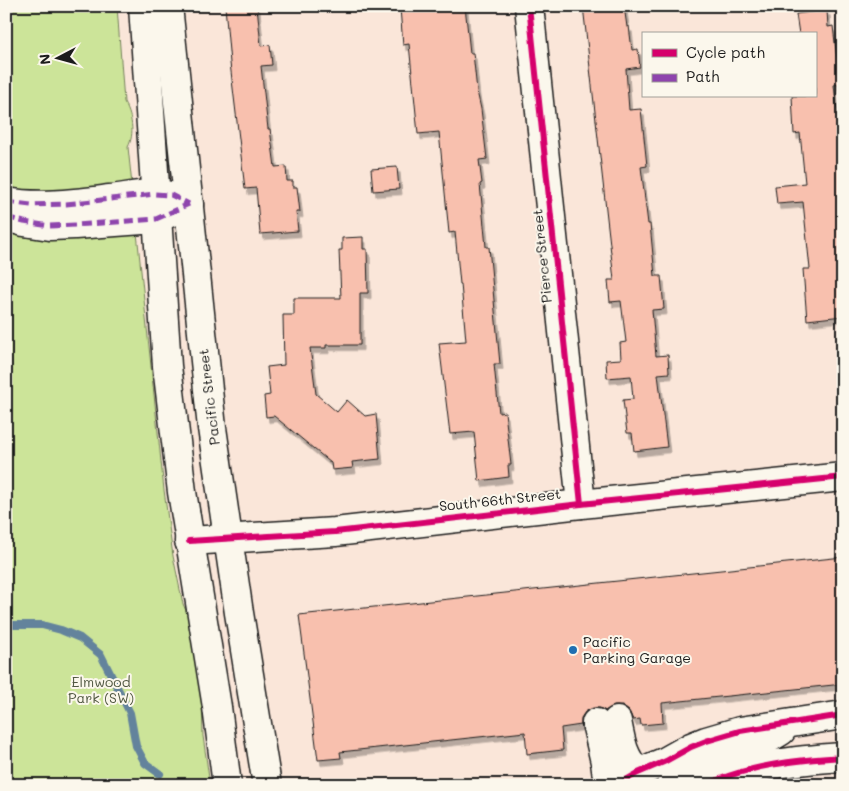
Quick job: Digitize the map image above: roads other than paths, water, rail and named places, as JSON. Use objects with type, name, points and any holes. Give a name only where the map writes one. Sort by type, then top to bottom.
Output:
[{"type":"main road","points":[[143,6],[167,366],[182,492],[228,785]]},
{"type":"main road","name":"Pacific Street","points":[[168,6],[212,428],[227,538],[267,785]]},
{"type":"main road","name":"Pierce Street","points":[[529,6],[581,504]]},
{"type":"main road","points":[[6,217],[50,226],[156,207],[171,195],[189,204]]},
{"type":"main road","points":[[6,202],[31,205],[66,204],[156,207]]},
{"type":"main road","name":"South 66th Street","points":[[189,540],[335,532],[843,477]]},
{"type":"main road","points":[[627,779],[666,761],[691,746],[706,741],[740,731],[843,715]]},
{"type":"main road","points":[[608,785],[606,722],[629,763],[627,779]]},
{"type":"main road","points":[[671,785],[693,772],[767,740],[794,722]]},
{"type":"main road","points":[[706,785],[749,769],[811,759],[843,757]]},
{"type":"waterway","points":[[6,625],[42,625],[61,630],[80,638],[101,655],[130,713],[136,746],[145,763],[160,774]]},
{"type":"place","name":"Pacific Parking Garage","points":[[573,650]]},
{"type":"park label","name":"Elmwood Park (SW)","points":[[101,690]]}]
